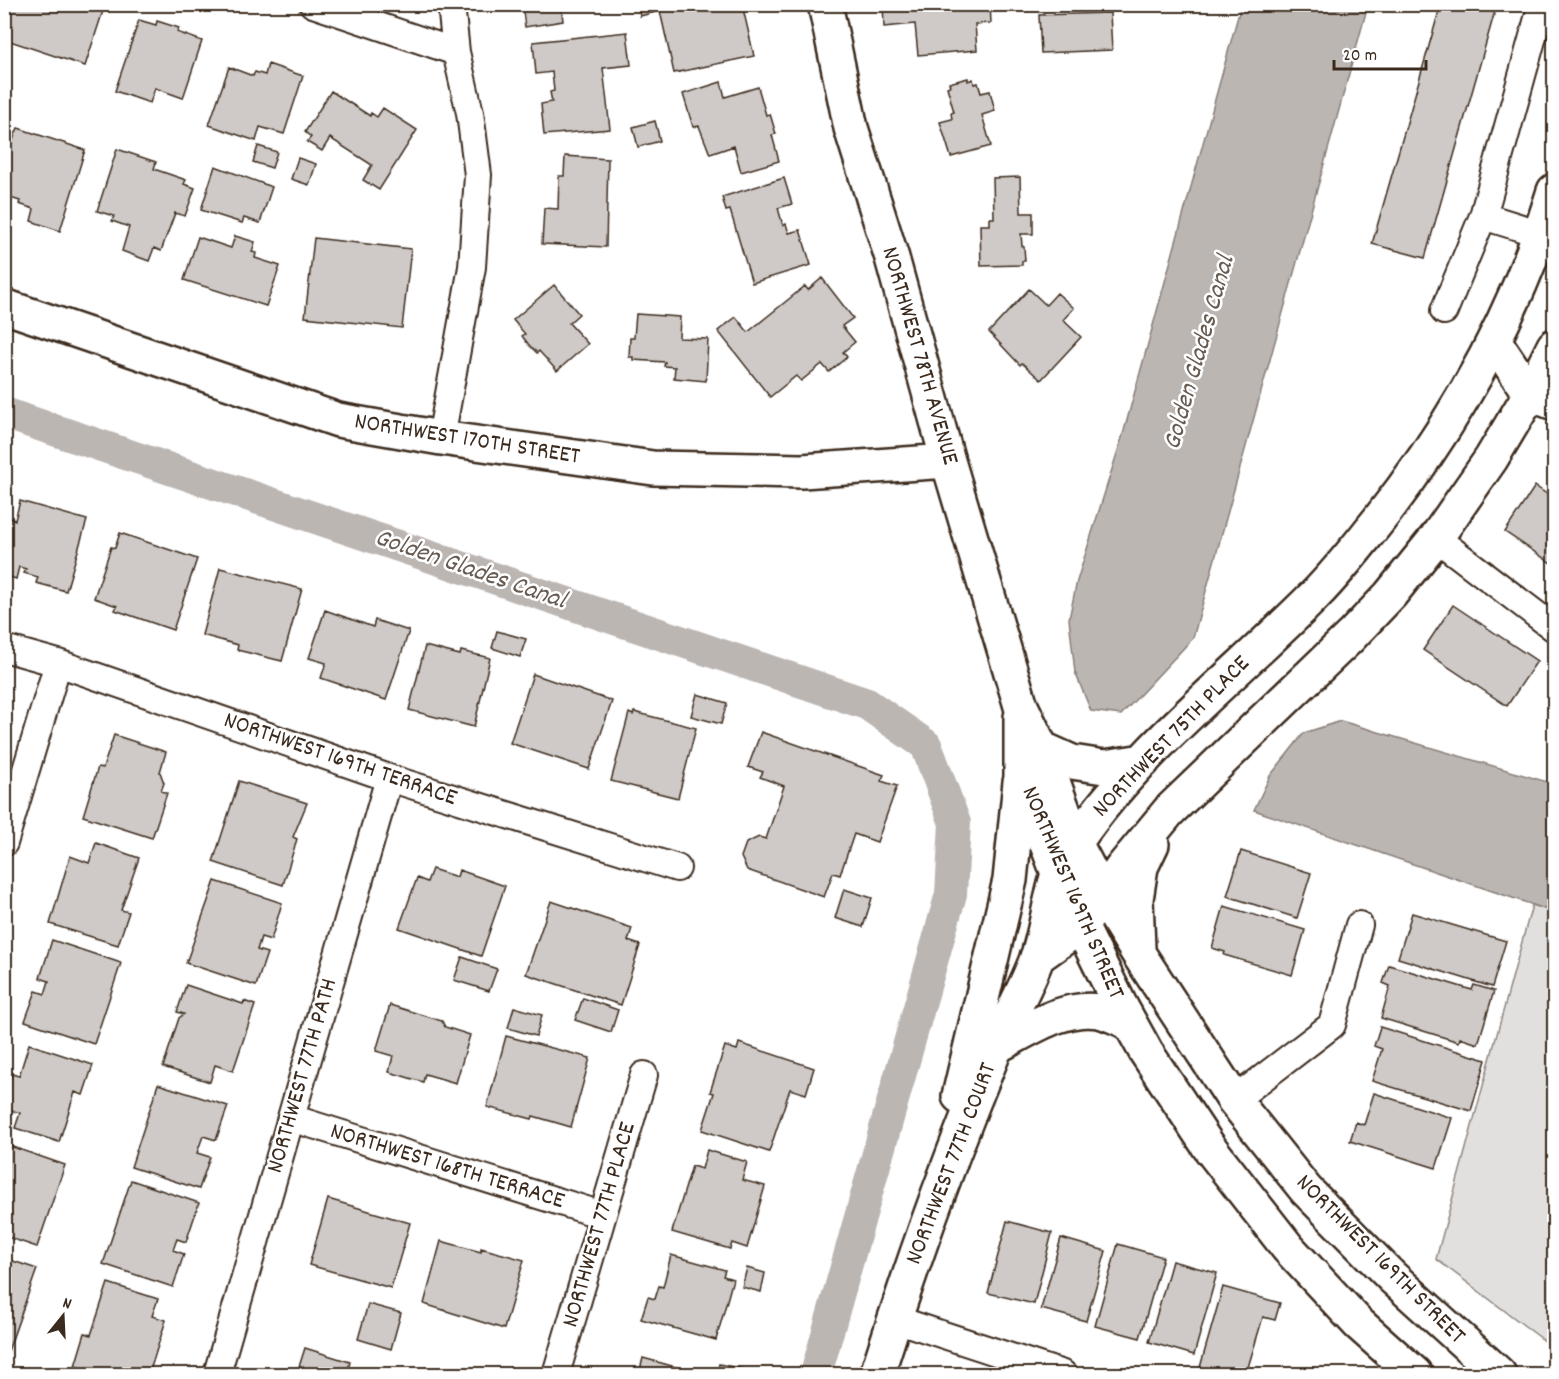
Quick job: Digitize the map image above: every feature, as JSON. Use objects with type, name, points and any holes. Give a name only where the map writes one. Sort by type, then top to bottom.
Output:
[{"type":"street","points":[[313,4],[456,52]]},
{"type":"street","points":[[441,438],[472,267],[478,175],[470,113],[456,52],[451,4]]},
{"type":"street","name":"NORTHWEST 78TH AVENUE","points":[[825,4],[851,128],[892,258],[948,461],[1022,706]]},
{"type":"street","points":[[1444,311],[1483,216],[1542,4]]},
{"type":"street","name":"NORTHWEST 75TH PLACE","points":[[1037,957],[1058,873],[1075,843],[1102,806],[1143,760],[1310,600],[1348,559],[1414,476],[1445,430],[1495,342],[1523,281],[1554,191]]},
{"type":"street","points":[[1483,216],[1541,234]]},
{"type":"street","name":"NORTHWEST 170TH STREET","points":[[4,306],[338,420],[441,438],[653,468],[802,471],[948,461]]},
{"type":"street","points":[[1495,342],[1554,348]]},
{"type":"street","points":[[1495,342],[1542,399]]},
{"type":"street","name":"NORTHWEST 75TH PLACE","points":[[1037,957],[1081,926],[1102,894],[1169,811],[1352,636],[1390,595],[1436,538],[1491,459],[1542,399],[1554,348]]},
{"type":"street","points":[[1436,538],[1554,628]]},
{"type":"street","name":"NORTHWEST 169TH TERRACE","points":[[4,648],[58,663],[389,778],[676,868]]},
{"type":"street","points":[[4,843],[58,663]]},
{"type":"street","name":"NORTHWEST 169TH STREET","points":[[1022,706],[1041,748],[1075,843],[1102,894],[1234,1100],[1306,1190],[1392,1277],[1499,1374]]},
{"type":"street","name":"NORTHWEST 169TH STREET","points":[[1022,706],[1021,776],[1081,926],[1146,1052],[1209,1147],[1288,1248],[1359,1324],[1415,1374]]},
{"type":"street","points":[[1041,748],[1072,762],[1104,767],[1143,760]]},
{"type":"street","points":[[934,1203],[1010,880],[1021,776]]},
{"type":"street","name":"NORTHWEST 77TH PATH","points":[[218,1374],[389,778]]},
{"type":"street","points":[[1138,953],[1136,899],[1141,867],[1169,811]]},
{"type":"street","points":[[1234,1100],[1332,1024],[1359,925]]},
{"type":"street","name":"NORTHWEST 77TH COURT","points":[[877,1374],[934,1203],[997,1046],[1037,957]]},
{"type":"street","points":[[997,1046],[1058,1016],[1081,1010],[1100,1011],[1130,1023]]},
{"type":"street","name":"NORTHWEST 77TH PLACE","points":[[556,1374],[644,1075]]},
{"type":"street","name":"NORTHWEST 168TH TERRACE","points":[[291,1118],[602,1215]]},
{"type":"street","points":[[895,1319],[1063,1374]]},
{"type":"shaded area","points":[[1532,905],[1554,912],[1554,1348],[1436,1259]]},
{"type":"water","points":[[1241,5],[1368,5],[1193,638],[1121,715],[1091,711],[1075,672],[1069,619],[1077,581],[1124,431]]},
{"type":"water","points":[[1341,721],[1554,784],[1554,912],[1254,810],[1270,776],[1304,733]]},
{"type":"building","points":[[10,4],[86,4],[103,11],[85,66],[4,39],[4,20]]},
{"type":"building","points":[[522,4],[561,4],[563,21],[525,27]]},
{"type":"building","points":[[638,4],[742,4],[754,56],[674,73],[660,11],[640,16]]},
{"type":"building","points":[[883,4],[990,4],[991,23],[975,24],[977,50],[918,55],[915,24],[884,27]]},
{"type":"building","points":[[1441,4],[1497,4],[1425,258],[1372,244]]},
{"type":"building","points":[[1110,13],[1112,50],[1041,53],[1039,15]]},
{"type":"building","points":[[139,20],[156,25],[157,21],[179,28],[177,32],[202,41],[183,98],[155,88],[150,103],[115,91]]},
{"type":"building","points":[[627,32],[631,65],[603,68],[610,129],[544,135],[541,104],[552,102],[550,92],[554,91],[552,72],[536,74],[533,42]]},
{"type":"building","points":[[268,64],[303,76],[284,134],[260,127],[256,141],[209,125],[229,67],[253,76],[255,72],[265,75]]},
{"type":"building","points":[[968,78],[968,81],[973,79],[974,84],[978,83],[981,93],[990,91],[995,111],[982,115],[991,146],[951,157],[940,122],[952,119],[951,113],[954,112],[947,87],[950,86],[949,83]]},
{"type":"building","points":[[721,82],[725,97],[758,87],[766,115],[770,114],[776,134],[772,135],[779,161],[741,172],[734,146],[710,154],[699,126],[693,127],[683,94]]},
{"type":"building","points":[[331,91],[370,116],[371,113],[377,117],[383,108],[417,130],[379,190],[363,180],[372,165],[330,138],[322,151],[307,142],[311,137],[305,132]]},
{"type":"building","points":[[655,121],[660,141],[638,147],[633,127]]},
{"type":"building","points":[[18,128],[85,150],[60,231],[31,221],[34,209],[4,196],[4,161]]},
{"type":"building","points":[[258,146],[277,152],[272,168],[253,162]]},
{"type":"building","points":[[117,149],[156,162],[154,169],[186,180],[184,184],[195,188],[185,216],[175,213],[161,251],[154,248],[149,261],[122,251],[129,227],[112,221],[114,216],[97,211]]},
{"type":"building","points":[[565,156],[608,159],[606,247],[542,244],[544,208],[558,209],[559,176],[564,176]]},
{"type":"building","points":[[298,158],[316,164],[309,185],[291,179]]},
{"type":"building","points":[[215,166],[272,187],[260,223],[244,218],[242,223],[201,210]]},
{"type":"building","points":[[1020,177],[1021,213],[1033,213],[1033,234],[1021,234],[1025,261],[1022,261],[1022,265],[981,266],[980,225],[990,225],[990,218],[994,218],[993,178]]},
{"type":"building","points":[[784,178],[792,204],[778,208],[783,226],[786,224],[789,233],[800,230],[811,265],[752,283],[730,210],[726,211],[722,197]]},
{"type":"building","points":[[235,236],[255,242],[252,252],[256,253],[255,258],[280,266],[266,306],[184,280],[198,237],[231,248]]},
{"type":"building","points":[[314,238],[411,249],[402,328],[305,317]]},
{"type":"building","points":[[822,278],[853,318],[842,326],[855,342],[843,352],[847,357],[829,372],[822,364],[801,381],[796,376],[770,397],[718,331],[736,317],[748,332],[805,286],[808,290]]},
{"type":"building","points":[[554,285],[579,314],[569,323],[588,344],[557,371],[539,351],[537,353],[529,345],[522,336],[525,334],[513,320]]},
{"type":"building","points":[[1029,289],[1046,305],[1057,293],[1074,308],[1063,320],[1081,337],[1041,380],[1022,363],[1020,365],[989,332]]},
{"type":"building","points":[[636,314],[680,317],[679,338],[708,339],[706,381],[674,378],[675,367],[664,366],[665,362],[633,360],[633,357],[629,357],[630,338],[634,338]]},
{"type":"building","points":[[1535,486],[1554,499],[1554,565],[1505,532]]},
{"type":"building","points":[[20,501],[87,520],[66,591],[36,583],[38,577],[24,573],[26,569],[19,567],[16,579],[4,575],[4,517],[15,520]]},
{"type":"building","points":[[120,533],[197,559],[173,630],[115,610],[117,606],[94,598],[111,547],[115,548]]},
{"type":"building","points":[[220,568],[302,589],[282,661],[237,650],[238,645],[202,635]]},
{"type":"building","points":[[1453,605],[1537,661],[1507,706],[1423,650]]},
{"type":"building","points":[[325,610],[373,627],[375,620],[409,631],[386,700],[321,678],[326,663],[309,658]]},
{"type":"building","points":[[497,631],[526,639],[520,657],[492,648]]},
{"type":"building","points":[[425,646],[460,655],[461,651],[490,658],[474,727],[409,710]]},
{"type":"building","points":[[533,674],[612,701],[589,769],[510,743]]},
{"type":"building","points":[[697,694],[727,703],[721,724],[691,716]]},
{"type":"building","points":[[634,712],[696,728],[678,798],[611,781],[629,713],[633,715]]},
{"type":"building","points":[[761,732],[884,775],[881,781],[897,786],[877,842],[854,834],[840,875],[833,873],[824,897],[747,870],[741,857],[746,843],[759,837],[766,839],[784,786],[760,777],[763,772],[748,767]]},
{"type":"building","points":[[114,735],[166,752],[160,772],[164,783],[161,791],[167,793],[152,838],[83,816],[98,767],[103,768]]},
{"type":"building","points":[[239,781],[307,803],[293,837],[297,839],[283,885],[213,862]]},
{"type":"building","points":[[96,843],[139,858],[121,910],[129,912],[118,945],[50,924],[70,856],[89,863]]},
{"type":"building","points":[[1241,851],[1311,873],[1297,918],[1227,896]]},
{"type":"building","points":[[432,869],[457,877],[459,870],[505,886],[481,956],[399,928],[417,878],[427,882]]},
{"type":"building","points":[[215,881],[282,903],[271,940],[261,937],[257,950],[267,953],[256,986],[186,963]]},
{"type":"building","points":[[844,889],[872,898],[863,927],[835,918]]},
{"type":"building","points":[[551,901],[632,928],[628,941],[640,945],[621,1005],[526,974]]},
{"type":"building","points":[[1224,906],[1305,930],[1292,975],[1224,955],[1225,952],[1212,948]]},
{"type":"building","points":[[1412,913],[1506,941],[1492,987],[1398,958]]},
{"type":"building","points":[[52,940],[121,963],[94,1044],[25,1021],[36,991],[45,994],[49,981],[40,978]]},
{"type":"building","points":[[462,957],[497,969],[489,991],[454,980]]},
{"type":"building","points":[[1389,965],[1472,990],[1474,985],[1494,991],[1478,1044],[1460,1038],[1459,1042],[1381,1018],[1390,986],[1383,983]]},
{"type":"building","points":[[186,985],[243,1004],[244,1001],[255,1005],[233,1071],[215,1065],[210,1082],[163,1067],[179,1018],[184,1014],[177,1012]]},
{"type":"building","points":[[583,998],[618,1010],[611,1032],[575,1020]]},
{"type":"building","points":[[390,1005],[442,1021],[445,1027],[470,1035],[456,1083],[425,1074],[423,1082],[389,1072],[393,1056],[376,1051]]},
{"type":"building","points":[[514,1007],[542,1015],[536,1036],[508,1028]]},
{"type":"building","points":[[1380,1027],[1486,1060],[1471,1111],[1372,1081],[1382,1049],[1374,1046]]},
{"type":"building","points":[[506,1036],[590,1058],[571,1127],[533,1116],[532,1119],[487,1107]]},
{"type":"building","points":[[739,1043],[814,1068],[806,1094],[790,1089],[769,1152],[702,1130],[714,1093],[710,1092],[725,1046],[737,1050]]},
{"type":"building","points":[[29,1044],[93,1065],[83,1095],[75,1092],[59,1142],[15,1128],[20,1113],[4,1108],[4,1098],[12,1074],[19,1076]]},
{"type":"building","points":[[158,1084],[228,1106],[216,1140],[203,1136],[197,1153],[210,1157],[199,1189],[131,1167]]},
{"type":"building","points":[[1374,1093],[1452,1118],[1436,1168],[1350,1141],[1356,1122],[1364,1125]]},
{"type":"building","points":[[4,1144],[65,1165],[37,1247],[4,1236]]},
{"type":"building","points":[[707,1150],[747,1162],[742,1180],[765,1186],[747,1248],[732,1243],[730,1249],[672,1232],[692,1166],[702,1169]]},
{"type":"building","points":[[131,1180],[199,1203],[186,1242],[177,1239],[173,1250],[184,1254],[173,1287],[103,1264]]},
{"type":"building","points":[[328,1199],[410,1223],[391,1288],[309,1265]]},
{"type":"building","points":[[1007,1221],[1052,1233],[1034,1304],[988,1293]]},
{"type":"building","points":[[1061,1238],[1106,1251],[1086,1321],[1041,1309]]},
{"type":"building","points":[[441,1241],[481,1252],[481,1248],[524,1260],[504,1329],[424,1304]]},
{"type":"building","points":[[1118,1244],[1163,1257],[1140,1338],[1095,1326]]},
{"type":"building","points":[[671,1255],[725,1270],[723,1276],[733,1279],[716,1340],[641,1319],[648,1297],[655,1299],[659,1286],[663,1287]]},
{"type":"building","points":[[4,1258],[37,1269],[8,1351],[4,1350]]},
{"type":"building","points":[[1172,1261],[1217,1273],[1194,1355],[1149,1342]]},
{"type":"building","points":[[747,1268],[765,1273],[761,1292],[742,1287]]},
{"type":"building","points":[[108,1283],[158,1299],[152,1316],[166,1320],[149,1374],[101,1374],[75,1366],[85,1333],[91,1335]]},
{"type":"building","points":[[1223,1287],[1280,1303],[1275,1320],[1263,1317],[1246,1374],[1211,1374],[1199,1371]]},
{"type":"building","points":[[368,1304],[401,1313],[391,1349],[358,1339]]},
{"type":"building","points":[[305,1348],[350,1362],[347,1374],[292,1374],[294,1368],[298,1370]]},
{"type":"building","points":[[643,1358],[701,1374],[639,1374]]},
{"type":"building","points":[[719,1364],[743,1369],[741,1374],[717,1374]]},
{"type":"waterway","name":"Golden Glades Canal","points":[[4,413],[867,704],[926,745],[955,823],[951,894],[816,1374]]}]
